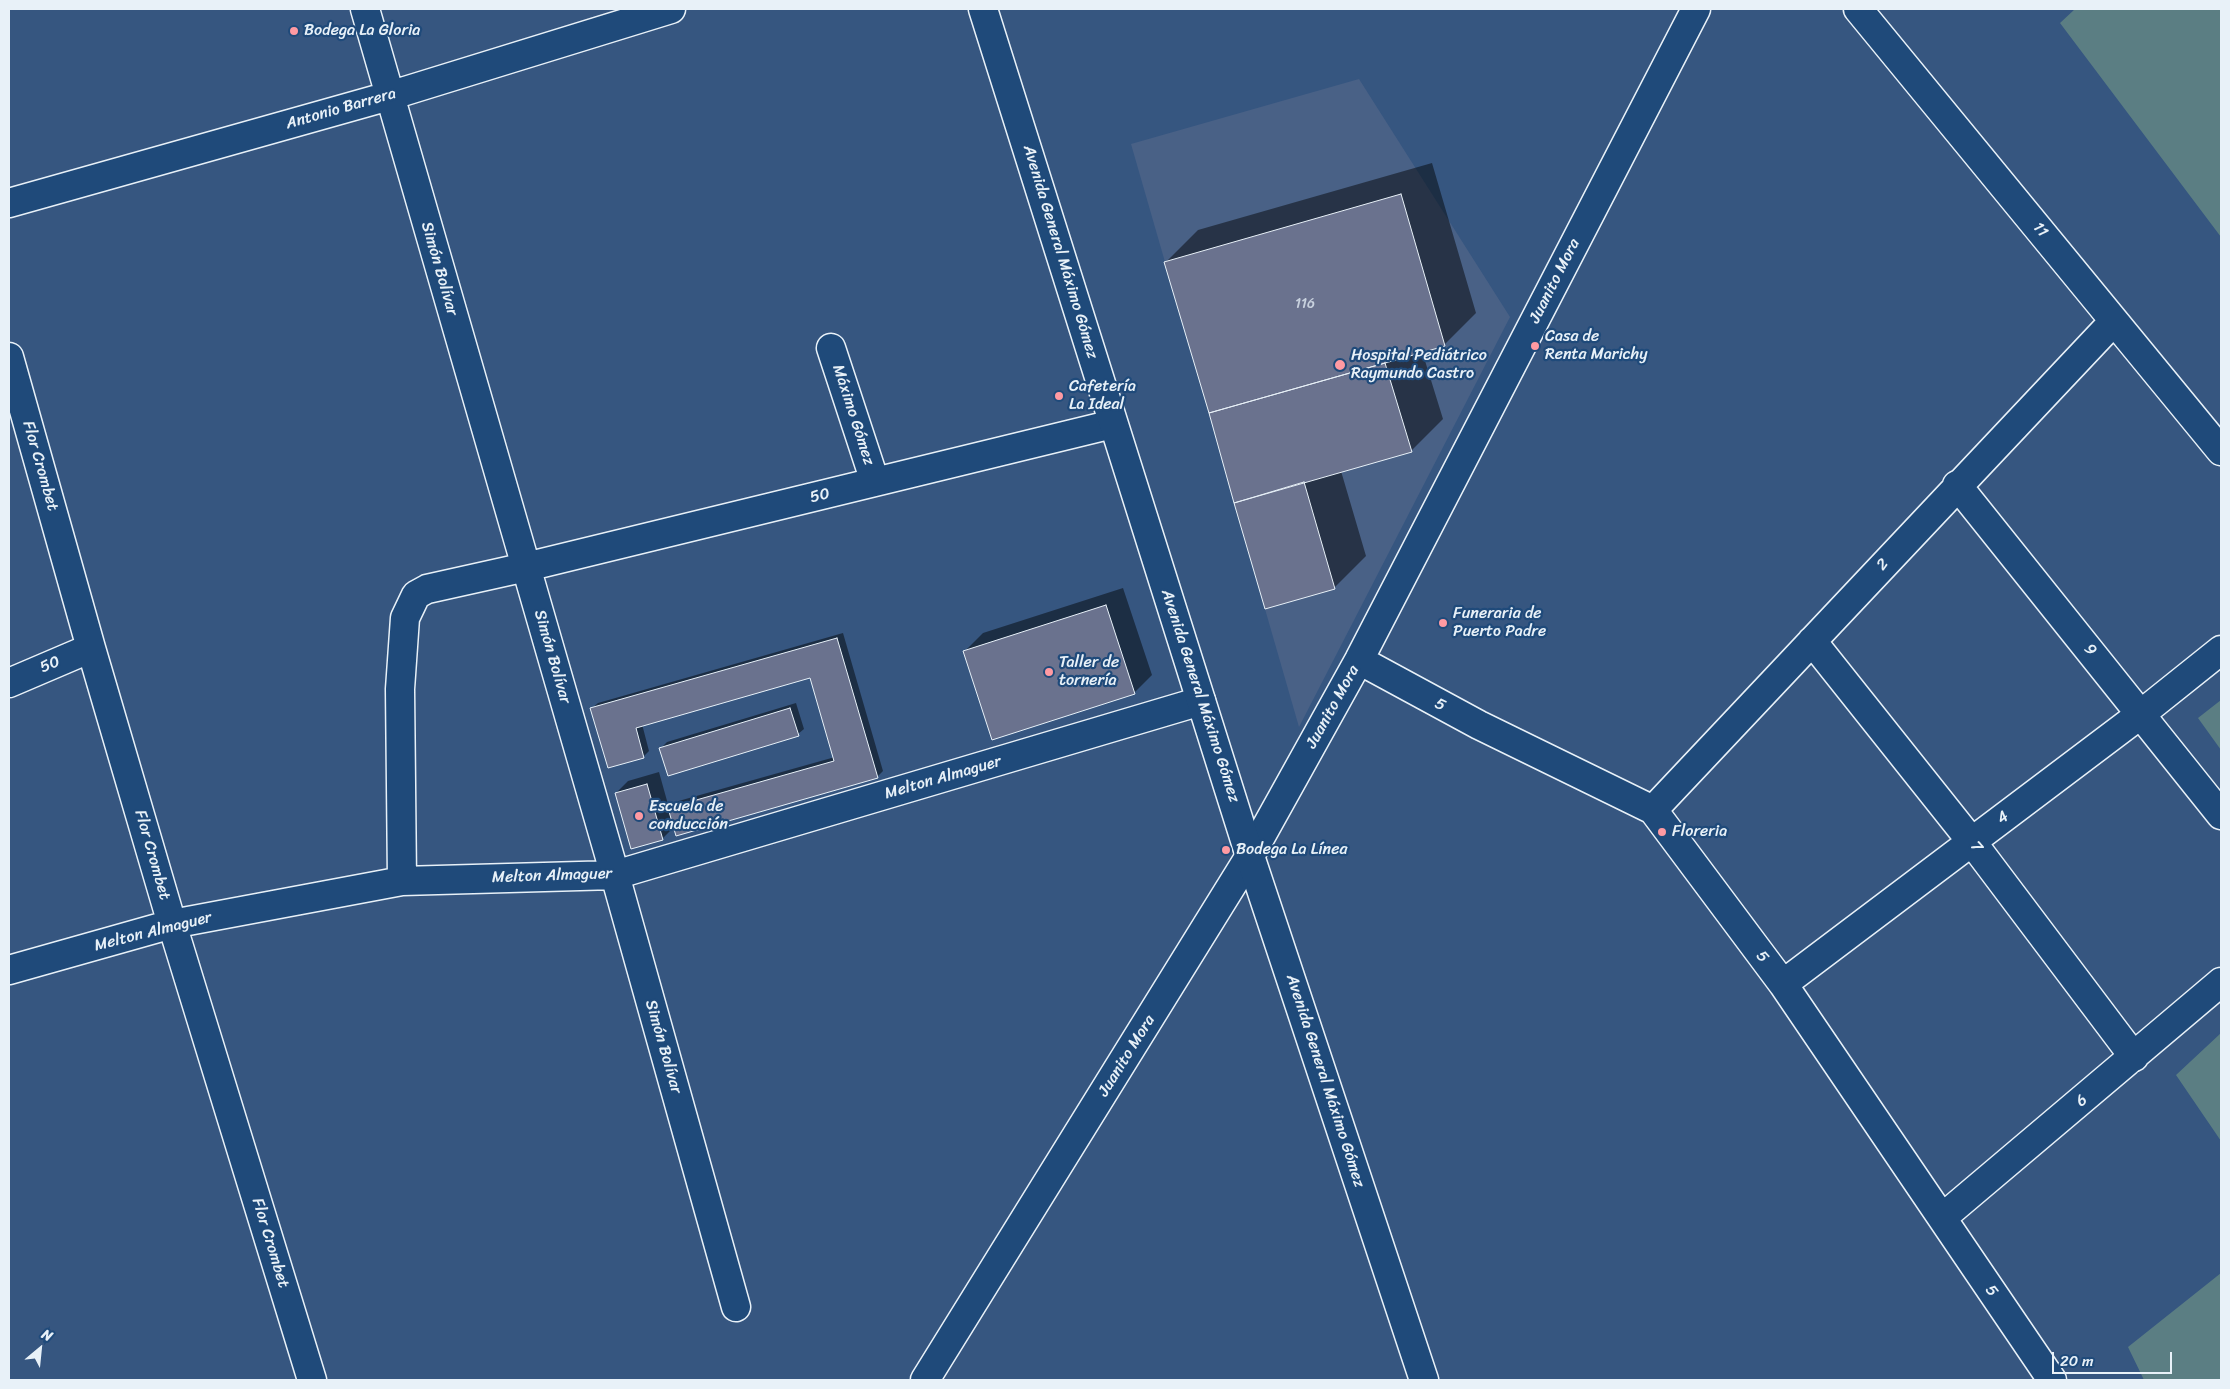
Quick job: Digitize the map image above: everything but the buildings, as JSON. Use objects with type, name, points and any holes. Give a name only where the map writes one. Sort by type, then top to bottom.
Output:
[{"type":"street","name":"Simón Bolívar","points":[[365,9],[615,875],[736,1307]]},
{"type":"street","name":"Antonio Barrera","points":[[9,203],[389,96],[671,9]]},
{"type":"street","name":"Avenida General Máximo Gómez","points":[[983,9],[1250,856],[1424,1380]]},
{"type":"street","name":"Juanito Mora","points":[[925,1380],[1250,856],[1359,660],[1696,9]]},
{"type":"street","name":"11","points":[[1858,9],[2221,451]]},
{"type":"street","name":"2","points":[[1653,810],[1957,485],[2114,321]]},
{"type":"street","name":"Máximo Gómez","points":[[831,348],[875,482]]},
{"type":"street","name":"Flor Crombet","points":[[9,357],[91,648],[172,924],[312,1380]]},
{"type":"street","name":"50","points":[[402,881],[400,689],[405,618],[416,595],[427,589],[526,567],[1113,424]]},
{"type":"street","name":"9","points":[[1957,485],[2221,815]]},
{"type":"street","name":"7","points":[[1812,641],[1972,842],[2134,1057]]},
{"type":"street","name":"50","points":[[9,683],[91,648]]},
{"type":"street","name":"4","points":[[1783,984],[2141,714],[2221,650]]},
{"type":"street","name":"5","points":[[1359,660],[1479,725],[1653,810],[1783,984],[2052,1380]]},
{"type":"street","name":"Melton Almaguer","points":[[9,970],[172,924],[402,881],[615,875],[1201,702]]},
{"type":"street","name":"6","points":[[1942,1218],[2221,982]]},
{"type":"shaded area","name":"Hospital Pediátrico Raymundo Castro","points":[[1359,79],[1510,317],[1299,727],[1131,144]]},
{"type":"green space","points":[[2075,9],[2221,9],[2221,237],[2060,23]]},
{"type":"green space","points":[[2221,700],[2221,750],[2198,718]]},
{"type":"green space","points":[[2221,1033],[2221,1141],[2176,1075]]},
{"type":"green space","points":[[2221,1273],[2221,1380],[2144,1380],[2128,1347]]},
{"type":"place","name":"Bodega La Gloria","points":[[294,31]]},
{"type":"place","name":"Casa de Renta Marichy","points":[[1535,346]]},
{"type":"place","name":"Hospital Pediátrico Raymundo Castro","points":[[1340,365]]},
{"type":"place","name":"Cafetería La Ideal","points":[[1059,396]]},
{"type":"place","name":"Funeraria de Puerto Padre","points":[[1443,623]]},
{"type":"place","name":"Taller de tornería","points":[[1049,672]]},
{"type":"place","name":"Escuela de conducción","points":[[639,816]]},
{"type":"place","name":"Floreria","points":[[1662,832]]},
{"type":"place","name":"Bodega La Línea","points":[[1226,850]]}]
